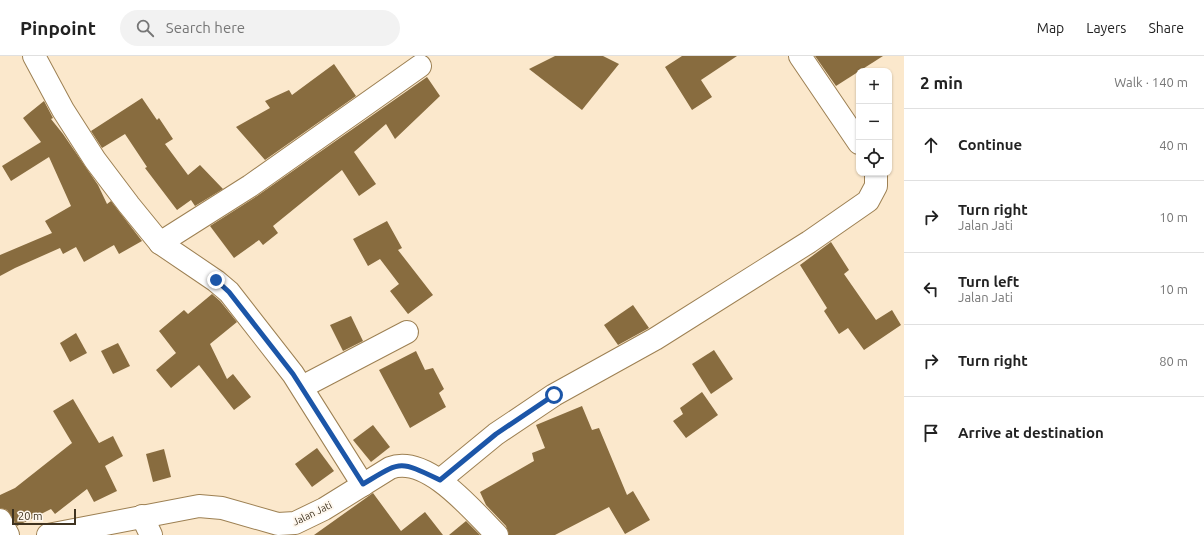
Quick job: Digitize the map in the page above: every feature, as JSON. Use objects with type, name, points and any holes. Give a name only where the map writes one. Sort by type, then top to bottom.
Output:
[{"type":"street","points":[[34,56],[63,110],[95,160],[150,232],[160,243],[216,280],[229,292],[293,374],[363,484]]},
{"type":"street","points":[[800,56],[858,140]]},
{"type":"street","points":[[160,243],[250,186],[420,66]]},
{"type":"street","points":[[440,480],[496,434],[554,395],[655,339],[809,242],[868,201],[876,186],[876,176]]},
{"type":"street","points":[[302,387],[407,332]]},
{"type":"street","name":"Jalan Jati","points":[[48,535],[146,525],[199,506],[222,508],[278,524],[290,530],[295,523],[324,509],[363,484],[399,465],[410,466],[440,480],[497,535]]},
{"type":"street","points":[[0,520],[8,535]]},
{"type":"building","points":[[555,56],[603,56],[619,64],[582,110],[529,69]]},
{"type":"building","points":[[682,56],[737,56],[701,80],[712,97],[692,110],[665,67]]},
{"type":"building","points":[[815,56],[883,56],[864,68],[856,68],[856,73],[836,86]]},
{"type":"building","points":[[334,64],[356,96],[265,160],[236,127],[270,108],[265,101],[289,90],[292,95]]},
{"type":"building","points":[[427,77],[440,96],[395,139],[386,124],[354,152],[376,184],[359,196],[342,170],[273,226],[278,233],[263,245],[259,240],[234,258],[210,226],[257,196]]},
{"type":"building","points":[[142,98],[157,120],[159,118],[173,139],[165,144],[188,175],[200,165],[223,189],[195,206],[191,200],[177,210],[145,168],[147,167],[125,134],[102,148],[91,131]]},
{"type":"building","points":[[44,101],[53,118],[51,119],[98,185],[107,204],[111,201],[142,241],[119,254],[114,245],[84,262],[76,247],[63,254],[60,248],[0,276],[0,255],[52,233],[45,221],[71,206],[49,157],[11,181],[2,166],[41,142],[23,118]]},
{"type":"building","points":[[387,221],[402,248],[398,250],[433,295],[408,314],[390,291],[399,284],[380,259],[368,266],[353,239]]},
{"type":"building","points":[[831,242],[849,270],[844,274],[876,320],[892,310],[901,325],[864,350],[848,328],[839,334],[824,311],[827,308],[800,265]]},
{"type":"building","points":[[212,294],[220,301],[237,322],[210,344],[227,379],[233,374],[251,397],[234,410],[199,365],[171,388],[156,370],[176,353],[159,331],[184,310],[188,314]]},
{"type":"building","points":[[633,305],[649,328],[618,345],[604,325]]},
{"type":"building","points":[[351,316],[363,341],[343,351],[330,325]]},
{"type":"building","points":[[76,333],[87,353],[70,362],[60,343]]},
{"type":"building","points":[[118,343],[130,366],[113,374],[101,351]]},
{"type":"building","points":[[714,350],[733,379],[711,394],[692,364]]},
{"type":"building","points":[[416,351],[425,370],[433,368],[444,389],[439,393],[446,407],[410,428],[379,370]]},
{"type":"building","points":[[702,392],[718,415],[686,438],[673,421],[683,414],[680,408]]},
{"type":"building","points":[[73,399],[99,443],[113,436],[123,456],[105,466],[117,491],[94,502],[87,489],[55,514],[51,509],[17,526],[7,510],[0,508],[0,495],[15,488],[72,443],[53,411]]},
{"type":"building","points":[[582,406],[592,430],[599,428],[627,495],[633,491],[650,520],[625,534],[609,507],[555,535],[509,535],[506,526],[486,505],[480,492],[534,461],[532,453],[545,448],[536,425]]},
{"type":"building","points":[[373,425],[390,447],[371,462],[353,440]]},
{"type":"building","points":[[317,448],[334,471],[312,487],[295,464]]},
{"type":"building","points":[[164,449],[171,477],[153,482],[146,454]]},
{"type":"building","points":[[373,493],[401,531],[425,512],[443,535],[314,535]]},
{"type":"building","points":[[466,521],[480,535],[449,535]]},
{"type":"route","points":[[216,280],[229,292],[293,374],[363,484],[390,468],[399,465],[410,466],[440,480],[496,434],[554,395]]}]
